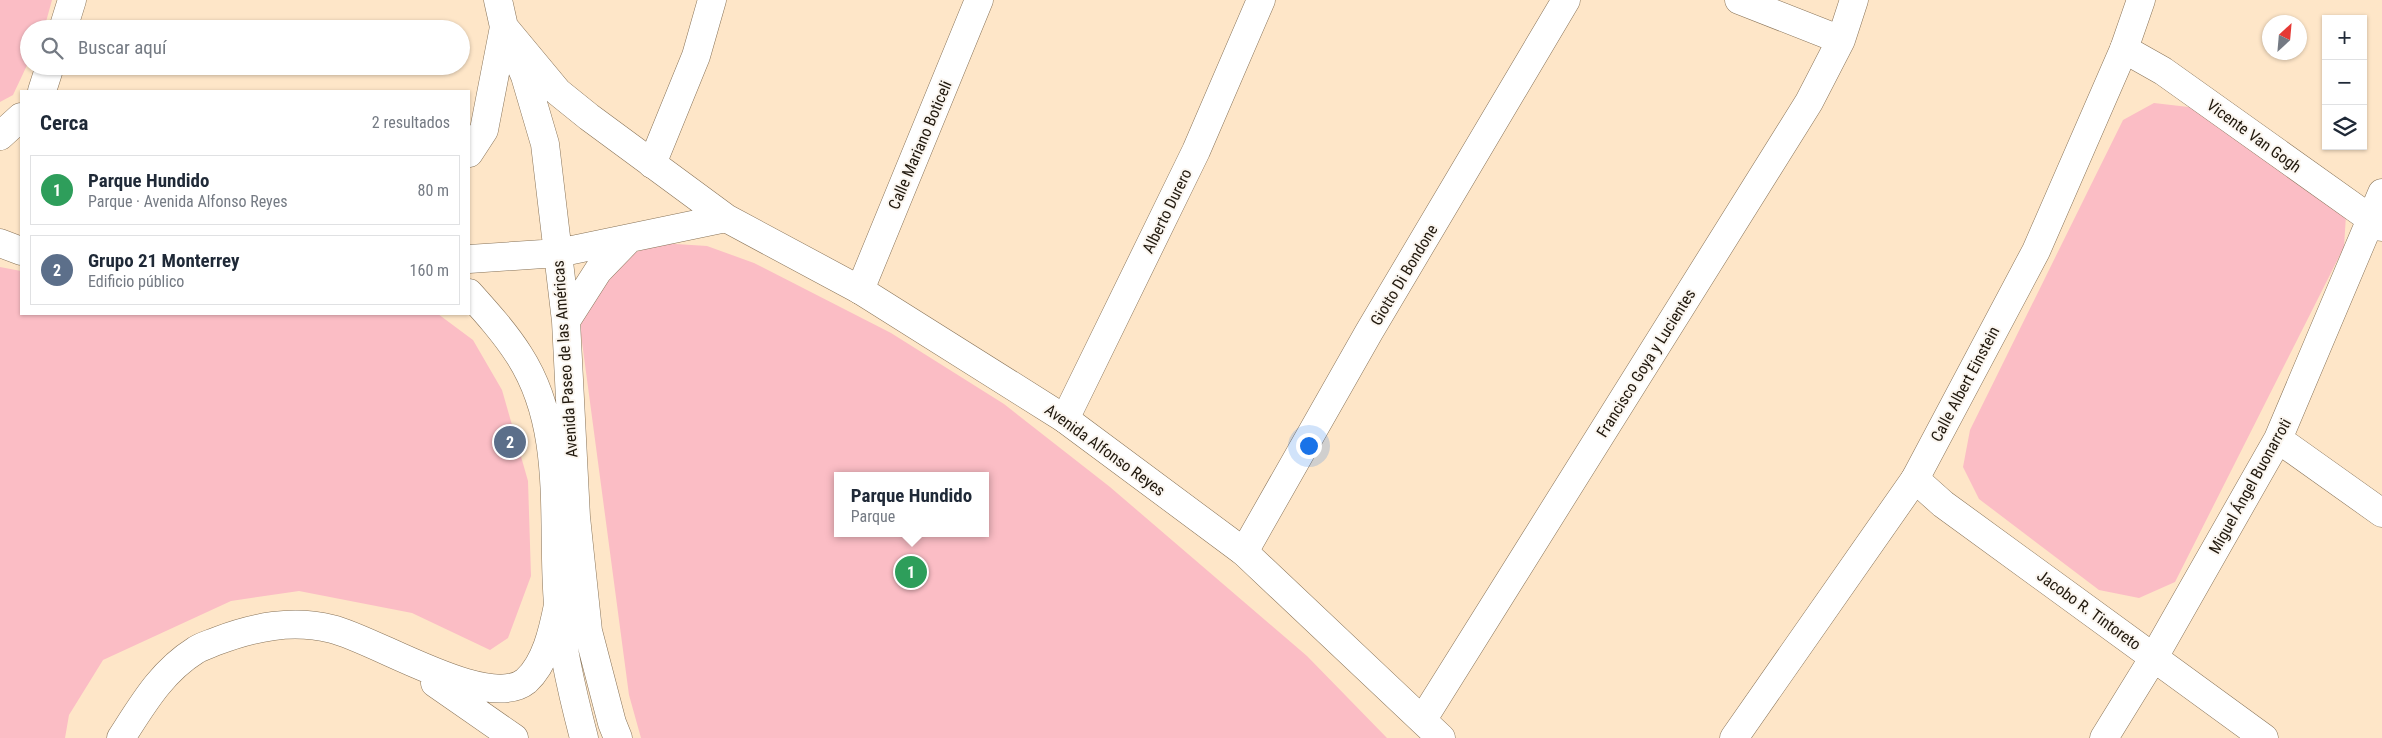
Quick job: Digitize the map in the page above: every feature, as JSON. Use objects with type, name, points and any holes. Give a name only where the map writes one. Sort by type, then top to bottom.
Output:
[{"type":"street","points":[[66,20],[72,0]]},
{"type":"street","name":"Avenida Paseo de las Américas","points":[[498,0],[504,27],[524,76],[546,144],[566,321],[575,508],[588,631],[615,730]]},
{"type":"street","points":[[652,164],[696,56],[712,0]]},
{"type":"street","name":"Calle Mariano Boticeli","points":[[860,290],[979,0]]},
{"type":"street","name":"Alberto Durero","points":[[1066,419],[1196,151],[1261,0]]},
{"type":"street","name":"Giotto Di Bondone","points":[[1244,552],[1370,332],[1566,0]]},
{"type":"street","points":[[1739,0],[1841,40]]},
{"type":"street","name":"Francisco Goya y Lucientes","points":[[1423,719],[1809,102],[1841,40],[1854,0]]},
{"type":"street","name":"Calle Albert Einstein","points":[[1734,738],[1915,479],[2036,251],[2124,49],[2141,0]]},
{"type":"street","points":[[470,151],[484,130],[504,27]]},
{"type":"street","name":"Avenida Alfonso Reyes","points":[[504,27],[558,92],[726,218],[860,290],[1066,419],[1244,552],[1441,738]]},
{"type":"street","name":"Vicente Van Gogh","points":[[2124,49],[2163,71],[2376,223]]},
{"type":"street","points":[[42,90],[47,75]]},
{"type":"street","points":[[0,136],[20,118]]},
{"type":"street","name":"Miguel Ángel Buonarroti","points":[[2104,738],[2154,657],[2278,439],[2376,223],[2382,193]]},
{"type":"street","points":[[470,259],[558,253],[628,240],[726,218]]},
{"type":"street","points":[[566,321],[598,271],[628,240]]},
{"type":"street","points":[[0,243],[20,251]]},
{"type":"street","name":"Avenida Paseo de las Américas","points":[[470,295],[494,321],[520,356],[541,401],[554,456],[558,605],[574,699],[584,738]]},
{"type":"street","points":[[2278,439],[2382,513]]},
{"type":"street","name":"Jacobo R. Tintoreto","points":[[1915,479],[1942,504],[2264,738]]},
{"type":"street","points":[[121,738],[162,678],[197,649],[242,632],[270,625],[303,624],[330,628],[354,635],[393,654],[467,685],[498,690],[514,687],[526,680],[539,662],[554,625],[558,605]]},
{"type":"street","points":[[393,654],[514,738]]},
{"type":"street","points":[[584,738],[615,730]]},
{"type":"shaded area","points":[[0,0],[52,0],[46,20],[20,20],[20,75],[22,75],[13,95],[0,102]]},
{"type":"shaded area","points":[[2154,103],[2197,108],[2346,215],[2344,247],[2175,582],[2139,598],[2099,590],[1979,499],[1963,467],[1970,430],[2123,120]]},
{"type":"shaded area","points":[[660,243],[707,246],[754,263],[891,333],[1004,404],[1110,487],[1307,656],[1387,738],[641,738],[629,695],[580,327],[598,281],[625,256]]},
{"type":"shaded area","points":[[0,267],[20,271],[20,315],[439,315],[473,340],[502,390],[528,481],[531,576],[508,638],[490,650],[412,613],[299,591],[231,601],[103,660],[69,715],[65,738],[0,738]]},
{"type":"place","name":"Grupo 21 Monterrey","points":[[510,442]]},
{"type":"place","name":"Parque Hundido","points":[[911,572]]}]
